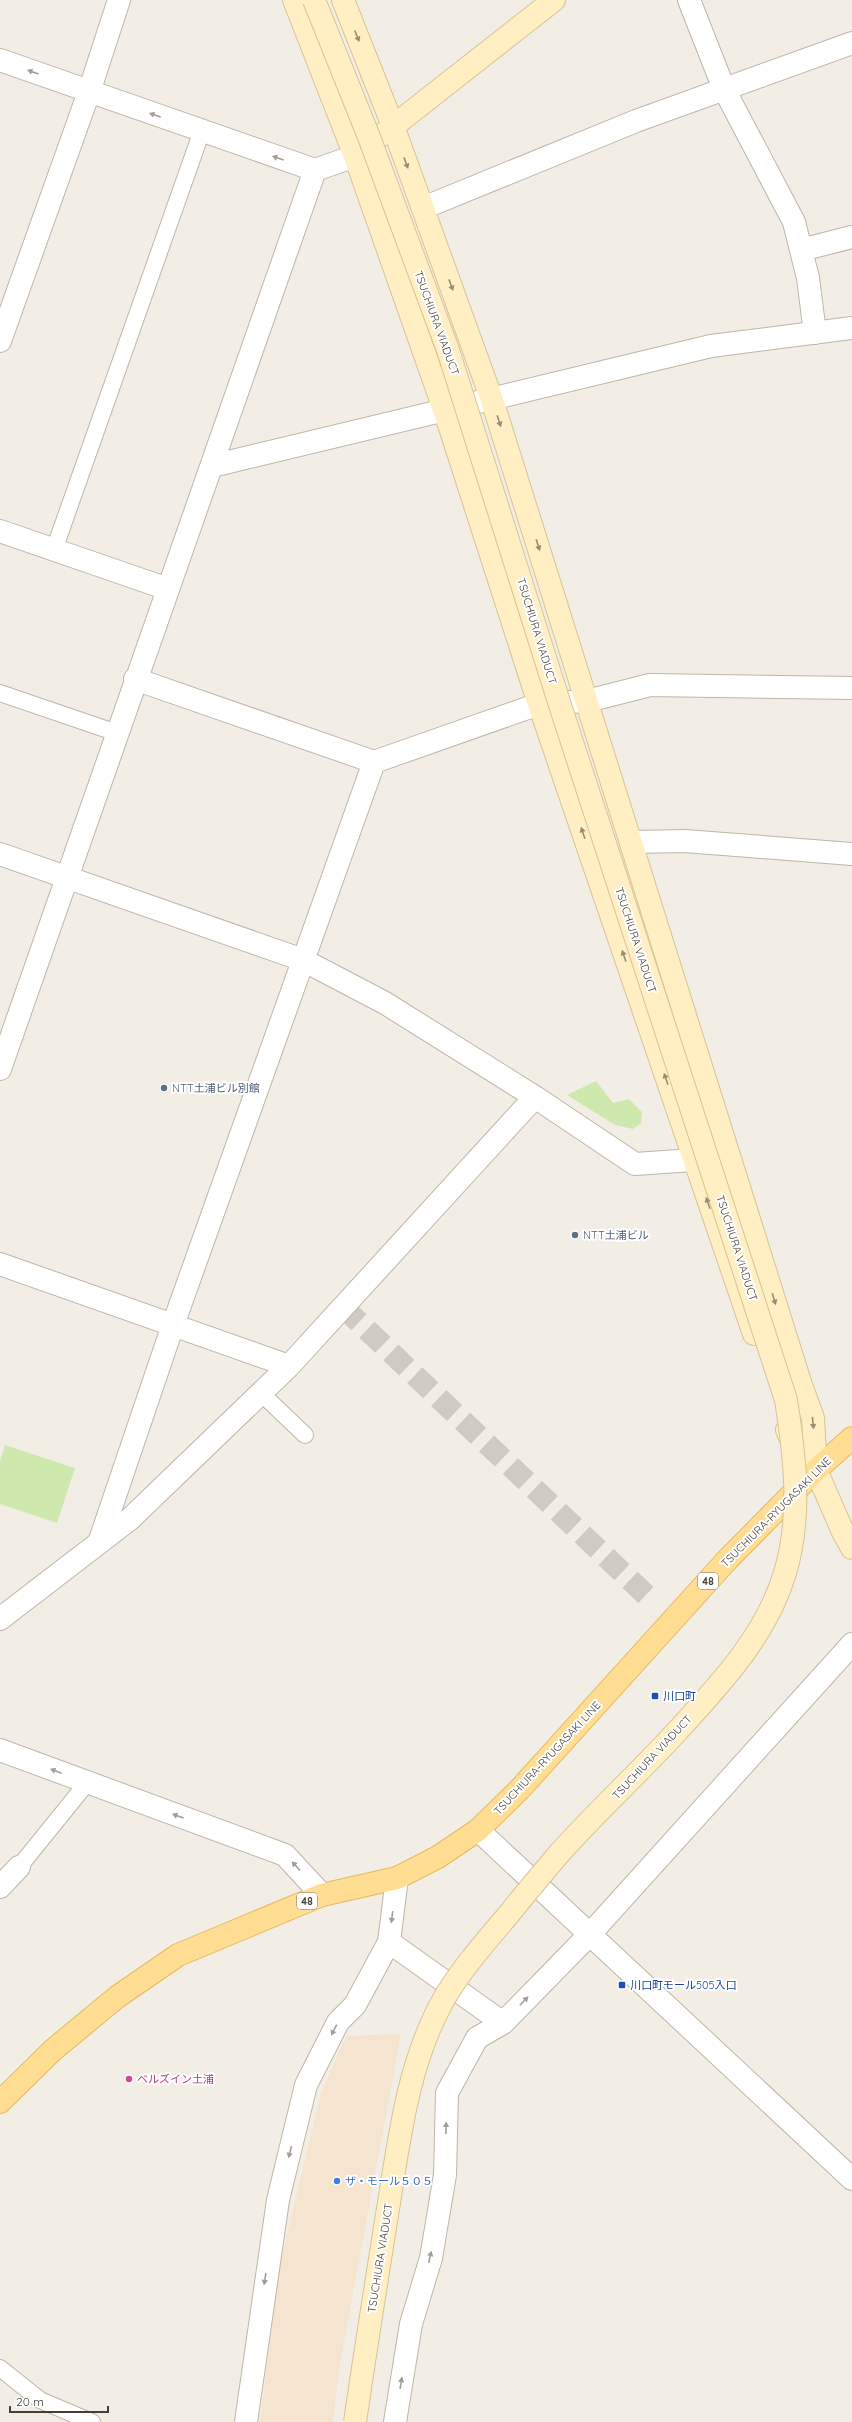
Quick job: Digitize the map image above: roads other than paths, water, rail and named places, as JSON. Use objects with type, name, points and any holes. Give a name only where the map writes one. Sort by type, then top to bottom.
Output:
[{"type":"main road","name":"TSUCHIURA-RYUGASAKI LINE","points":[[0,2102],[53,2050],[117,1997],[178,1955],[322,1895],[397,1878],[438,1857],[478,1830],[519,1790],[728,1559],[816,1470],[852,1438]]},
{"type":"street","points":[[0,341],[89,92],[119,0]]},
{"type":"street","points":[[294,0],[355,156],[444,409],[539,704],[693,1160],[790,1437],[816,1470],[842,1532],[852,1548]]},
{"type":"street","name":"TSUCHIURA VIADUCT","points":[[314,0],[369,136],[448,350],[561,710],[786,1400],[795,1455],[796,1481],[794,1530],[785,1573],[769,1612],[748,1648],[717,1687],[663,1747],[559,1854],[484,1944],[445,1997],[426,2040],[411,2084],[400,2132],[355,2422]]},
{"type":"street","points":[[342,0],[393,126],[492,400],[632,842],[800,1382],[813,1418],[816,1470]]},
{"type":"street","points":[[0,60],[315,170],[355,156],[554,0]]},
{"type":"street","points":[[689,0],[724,89],[794,222],[808,278],[815,333]]},
{"type":"street","points":[[423,208],[636,121],[852,43]]},
{"type":"street","points":[[0,1069],[135,679],[212,466],[315,170]]},
{"type":"street","points":[[801,250],[852,237]]},
{"type":"street","points":[[212,466],[444,409],[492,400],[564,380],[711,346],[852,328]]},
{"type":"street","points":[[0,531],[168,589]]},
{"type":"street","points":[[135,679],[374,762],[539,704],[587,701],[650,685],[852,688]]},
{"type":"street","points":[[100,1540],[174,1325],[374,762]]},
{"type":"street","points":[[632,842],[685,840],[852,854]]},
{"type":"street","points":[[0,854],[303,960],[386,1003],[535,1097],[635,1164],[693,1160]]},
{"type":"street","points":[[0,1619],[100,1540],[130,1519],[262,1394],[290,1366],[535,1097]]},
{"type":"street","points":[[0,1264],[290,1366]]},
{"type":"street","points":[[396,2422],[410,2324],[430,2258],[445,2175],[447,2093],[477,2038],[503,2023],[591,1933],[852,1644]]},
{"type":"street","points":[[0,1750],[285,1854],[322,1895]]},
{"type":"street","points":[[478,1830],[514,1866],[591,1933],[852,2179]]},
{"type":"street","points":[[0,1887],[19,1867]]},
{"type":"street","points":[[246,2422],[278,2200],[306,2085],[338,2022],[355,2005],[389,1942],[397,1878]]},
{"type":"street","points":[[389,1942],[503,2023]]},
{"type":"lane","points":[[54,550],[198,142]]},
{"type":"lane","points":[[0,693],[117,733]]},
{"type":"lane","points":[[262,1394],[305,1435]]},
{"type":"lane","points":[[19,1867],[87,1783]]},
{"type":"lane","points":[[0,2368],[40,2400],[92,2422]]},
{"type":"tunnel","points":[[343,1307],[646,1595]]},
{"type":"place","name":"NTT土浦ビル別館","points":[[164,1088]]},
{"type":"place","name":"NTT土浦ビル","points":[[575,1235]]},
{"type":"place","name":"川口町","points":[[655,1696]]},
{"type":"place","name":"川口町モール505入口","points":[[622,1985]]},
{"type":"place","name":"ベルズイン土浦","points":[[129,2079]]},
{"type":"place","name":"ザ・モール５０５","points":[[337,2181]]}]
